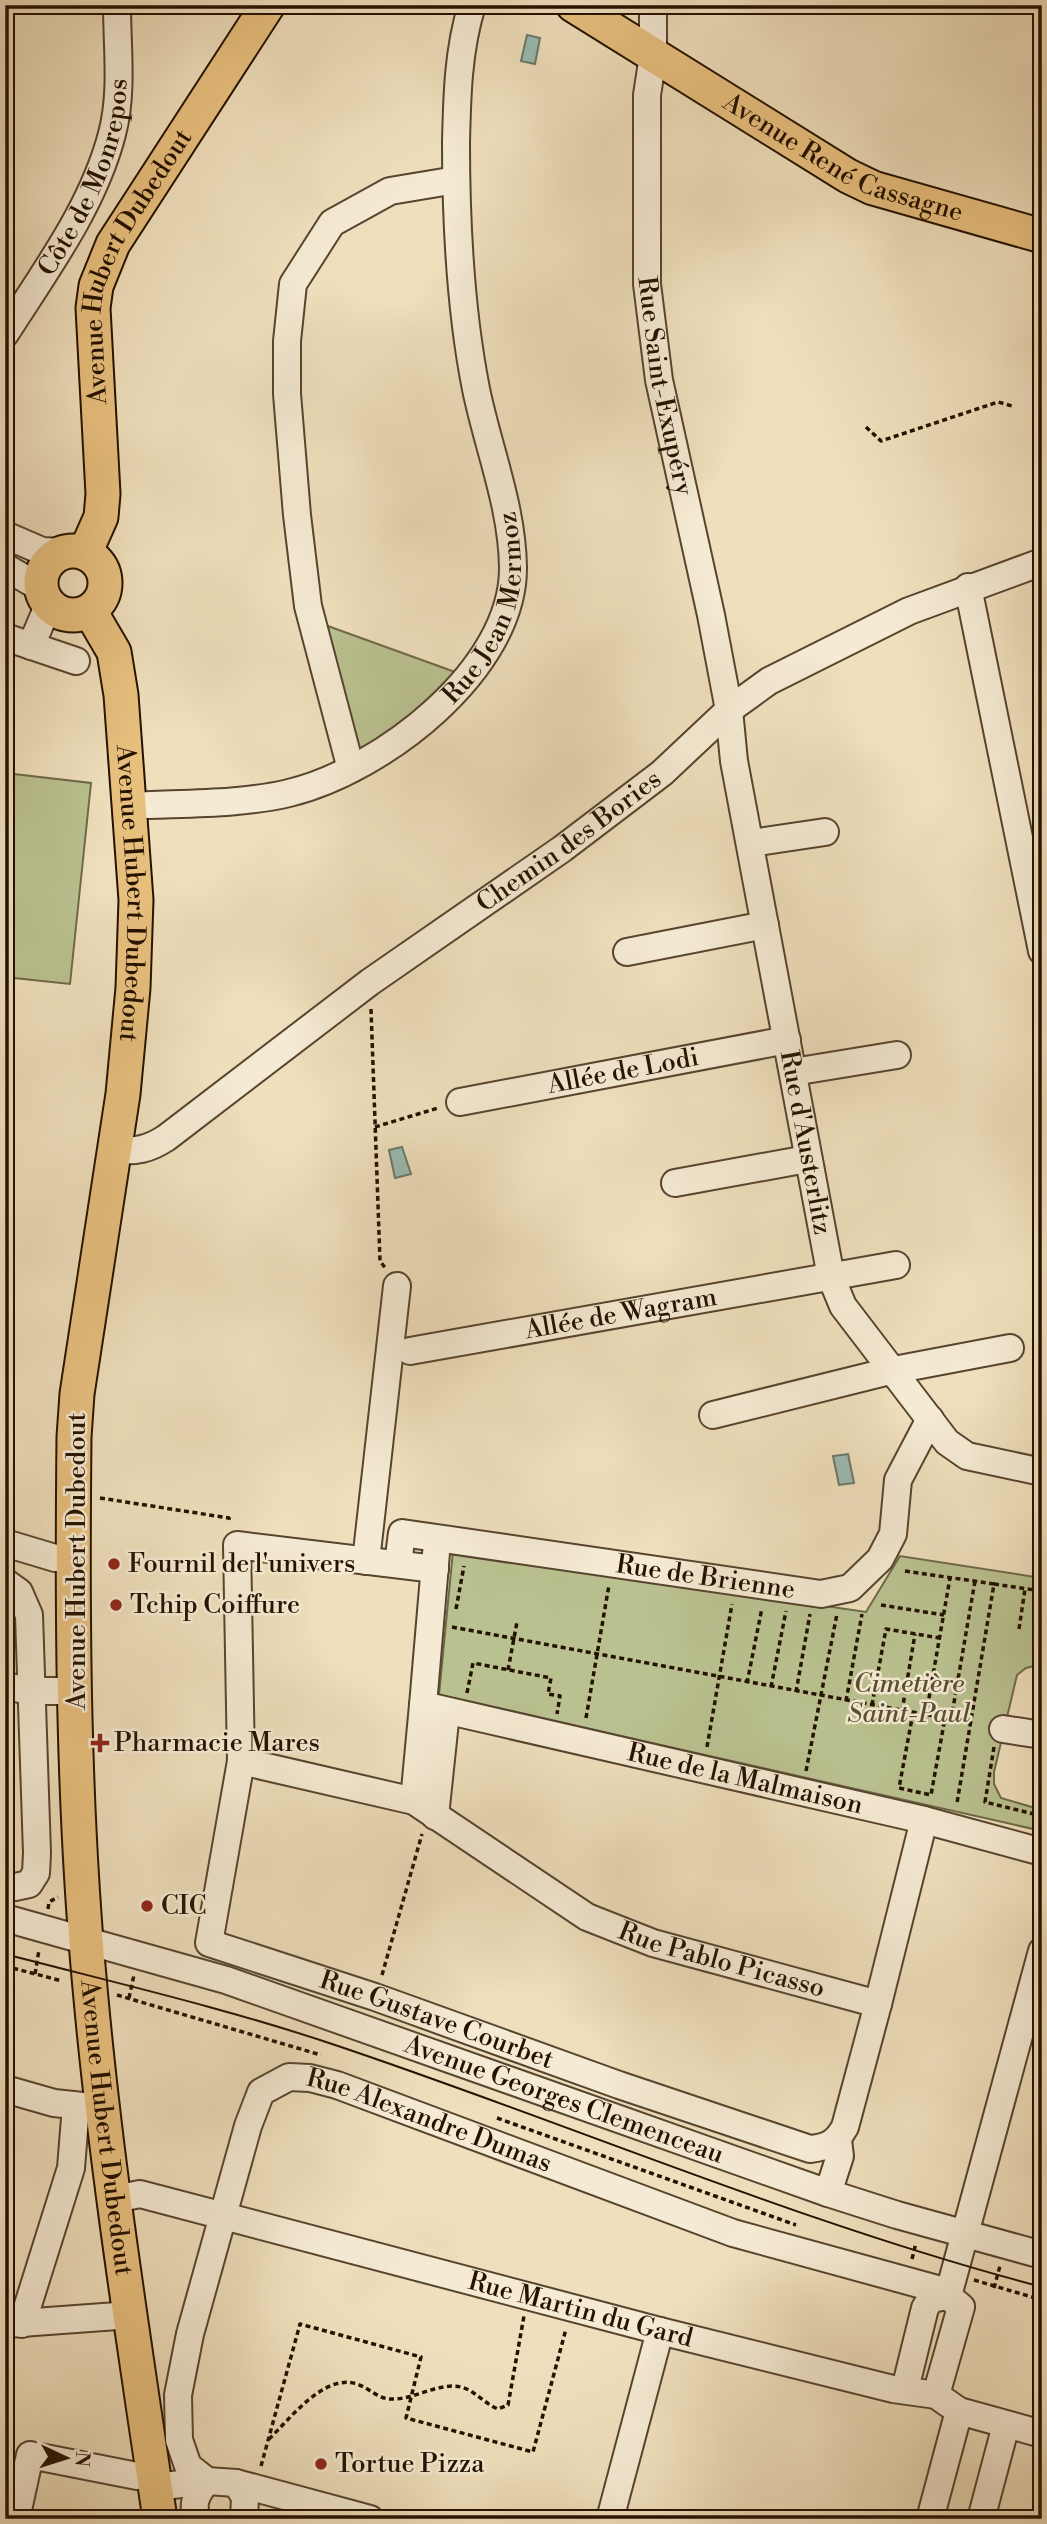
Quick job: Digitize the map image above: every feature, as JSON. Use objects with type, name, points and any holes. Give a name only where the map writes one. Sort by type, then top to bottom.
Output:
[{"type":"main road","name":"Avenue Hubert Dubedout","points":[[74,553],[101,517],[103,494],[93,348],[96,286],[113,244],[268,5]]},
{"type":"main road","name":"Avenue René Cassagne","points":[[573,5],[653,47],[855,163],[943,194],[1042,221]]},
{"type":"main road","name":"Avenue René Cassagne","points":[[602,5],[653,47],[871,187],[1042,236]]},
{"type":"main road","points":[[74,553],[100,566],[105,586],[97,604],[90,611],[70,615],[60,613],[43,593],[41,579],[48,562],[74,553]]},
{"type":"main road","name":"Avenue Hubert Dubedout","points":[[90,611],[114,652],[121,695],[136,900],[133,988],[116,1150],[77,1394],[73,1494],[77,1786],[86,1940],[89,2106],[115,2199],[156,2492]]},
{"type":"street","name":"Côte de Monrepos","points":[[5,334],[88,198],[112,134],[118,88],[117,5]]},
{"type":"street","name":"Rue Jean Mermoz","points":[[129,806],[289,794],[351,769],[411,731],[467,680],[503,619],[513,568],[509,518],[476,389],[458,252],[457,85],[471,5]]},
{"type":"street","name":"Rue Saint-Exupéry","points":[[653,5],[653,47],[647,95],[648,284],[659,380],[729,710]]},
{"type":"street","points":[[351,769],[308,606],[287,394],[287,341],[293,284],[332,223],[390,191],[456,180]]},
{"type":"street","points":[[5,535],[42,551],[74,553]]},
{"type":"street","name":"Chemin des Bories","points":[[116,1150],[142,1150],[166,1138],[370,982],[573,841],[662,773],[729,710],[769,681],[908,611],[1042,562]]},
{"type":"street","points":[[5,567],[43,593],[45,613],[31,646]]},
{"type":"street","points":[[968,587],[1042,951]]},
{"type":"street","points":[[5,637],[76,661]]},
{"type":"street","name":"Rue d'Austerlitz","points":[[729,710],[734,761],[831,1276],[844,1306],[947,1442],[967,1456],[1042,1472]]},
{"type":"street","points":[[751,843],[825,832]]},
{"type":"street","points":[[627,952],[765,925]]},
{"type":"street","name":"Allée de Lodi","points":[[460,1102],[787,1041]]},
{"type":"street","points":[[793,1072],[897,1055]]},
{"type":"street","points":[[675,1183],[807,1159]]},
{"type":"street","name":"Allée de Wagram","points":[[410,1351],[896,1265]]},
{"type":"street","points":[[366,1561],[397,1286]]},
{"type":"street","points":[[713,1415],[894,1370],[1010,1348]]},
{"type":"street","name":"Rue de Brienne","points":[[398,1564],[402,1533],[821,1594],[850,1588],[880,1559],[893,1534],[898,1480],[930,1419]]},
{"type":"street","points":[[435,1569],[237,1545],[241,1761],[425,1809],[434,1709],[435,1569],[438,1538]]},
{"type":"street","points":[[5,1543],[55,1558],[74,1556]]},
{"type":"street","points":[[5,1582],[19,1592],[29,1615],[18,1688],[36,1873],[29,1884],[15,1887],[5,1885]]},
{"type":"street","points":[[18,1688],[76,1691]]},
{"type":"street","name":"Rue de la Malmaison","points":[[434,1709],[924,1820],[1042,1852]]},
{"type":"street","points":[[999,1735],[1042,1735]]},
{"type":"street","name":"Rue Gustave Courbet","points":[[241,1761],[209,1942],[375,1997],[787,2143],[810,2149],[826,2148],[838,2140]]},
{"type":"street","name":"Rue Pablo Picasso","points":[[425,1809],[587,1917],[653,1943],[878,2004]]},
{"type":"street","points":[[828,2193],[840,2156],[838,2140],[845,2127],[924,1820]]},
{"type":"street","name":"Avenue Georges Clemenceau","points":[[5,1918],[226,1980],[828,2193],[964,2235],[1042,2255]]},
{"type":"street","points":[[948,2294],[964,2235],[1031,2036],[1042,1951]]},
{"type":"street","name":"Rue Alexandre Dumas","points":[[207,2481],[188,2466],[179,2440],[178,2395],[190,2334],[248,2126],[261,2092],[289,2077],[310,2078],[733,2233],[948,2294]]},
{"type":"street","points":[[5,2089],[89,2106],[71,2168],[14,2324],[131,2315]]},
{"type":"street","name":"Rue Martin du Gard","points":[[115,2199],[140,2194],[660,2331],[892,2389],[936,2395],[959,2411],[1042,2434]]},
{"type":"street","points":[[905,2389],[925,2308],[932,2299],[948,2294]]},
{"type":"street","points":[[936,2395],[961,2307],[948,2294]]},
{"type":"street","points":[[610,2519],[660,2331]]},
{"type":"street","points":[[930,2519],[959,2411]]},
{"type":"street","points":[[981,2519],[1006,2425]]},
{"type":"street","points":[[16,2519],[30,2455],[137,2476],[156,2492],[207,2481],[246,2486],[370,2519]]},
{"type":"street","points":[[197,2519],[194,2510],[197,2493],[207,2481]]},
{"type":"street","points":[[244,2519],[246,2486]]},
{"type":"path","points":[[866,427],[881,441],[998,402],[1012,406]]},
{"type":"path","points":[[370,982],[380,1261],[397,1286]]},
{"type":"path","points":[[375,1127],[460,1102]]},
{"type":"path","points":[[73,1494],[229,1518],[237,1545]]},
{"type":"path","points":[[465,1561],[452,1629],[972,1723]]},
{"type":"path","points":[[905,1571],[1042,1591]]},
{"type":"path","points":[[926,1715],[950,1578]]},
{"type":"path","points":[[951,1720],[975,1581]]},
{"type":"path","points":[[585,1722],[609,1583]]},
{"type":"path","points":[[957,1803],[994,1584]]},
{"type":"path","points":[[1018,1629],[1025,1589]]},
{"type":"path","points":[[706,1747],[733,1599]]},
{"type":"path","points":[[747,1683],[763,1599]]},
{"type":"path","points":[[771,1687],[788,1602]]},
{"type":"path","points":[[881,1605],[944,1615]]},
{"type":"path","points":[[796,1692],[811,1609]]},
{"type":"path","points":[[806,1773],[837,1613]]},
{"type":"path","points":[[845,1701],[862,1614]]},
{"type":"path","points":[[508,1670],[517,1622]]},
{"type":"path","points":[[872,1705],[886,1629],[940,1638]]},
{"type":"path","points":[[902,1711],[915,1634]]},
{"type":"path","points":[[467,1693],[473,1663],[551,1678],[548,1693],[560,1696],[556,1715]]},
{"type":"path","points":[[913,1713],[899,1788],[931,1795],[945,1718]]},
{"type":"path","points":[[999,1735],[985,1802],[1042,1816]]},
{"type":"path","points":[[375,1997],[425,1809]]},
{"type":"path","points":[[268,2441],[320,2392],[340,2383],[356,2384],[383,2399],[462,2387],[498,2409],[508,2405],[528,2296]]},
{"type":"path","points":[[246,2486],[268,2441],[300,2324],[421,2357],[406,2418],[533,2452],[572,2308]]},
{"type":"green space","points":[[325,625],[455,672],[400,726],[359,753]]},
{"type":"green space","points":[[5,773],[91,783],[70,984],[5,977]]},
{"type":"green space","name":"Cimetière Saint-Paul","points":[[453,1551],[866,1612],[900,1556],[1042,1578],[1042,1664],[1026,1668],[1017,1675],[994,1772],[994,1784],[1001,1798],[1042,1810],[1042,1831],[439,1695]]},
{"type":"water","points":[[527,35],[540,38],[535,64],[521,61]]},
{"type":"water","points":[[402,1147],[411,1174],[395,1178],[389,1150]]},
{"type":"water","points":[[848,1454],[854,1483],[839,1485],[833,1456]]},
{"type":"tram line","points":[[5,1954],[256,2020],[338,2046],[776,2204],[952,2262],[1042,2287]]},
{"type":"place","name":"Fournil de l'univers","points":[[114,1564]]},
{"type":"place","name":"Tchip Coiffure","points":[[116,1605]]},
{"type":"place","name":"Pharmacie Mares","points":[[100,1743]]},
{"type":"place","name":"CIC","points":[[147,1906]]},
{"type":"place","name":"Tortue Pizza","points":[[321,2464]]}]
